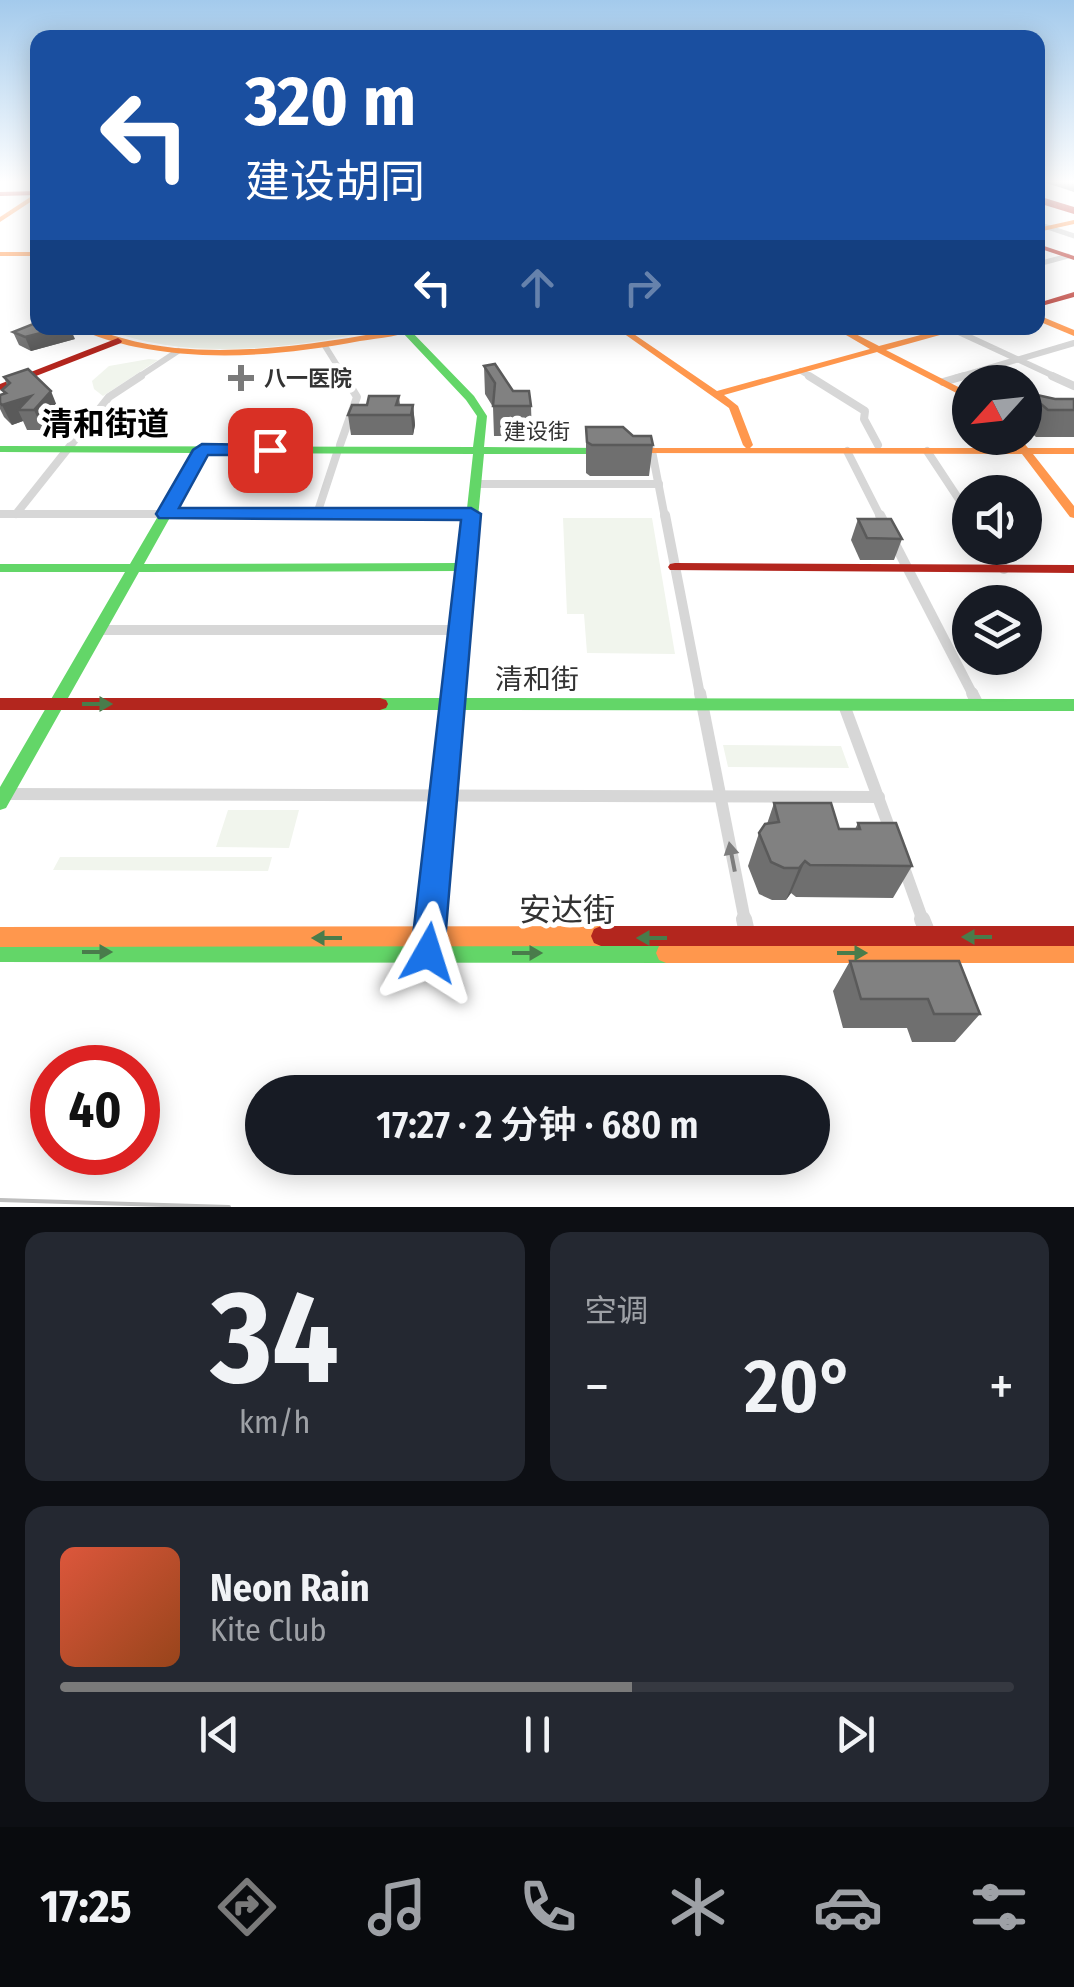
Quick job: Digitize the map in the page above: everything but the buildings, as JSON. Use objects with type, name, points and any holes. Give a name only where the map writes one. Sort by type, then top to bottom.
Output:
[{"type":"street","points":[[1045,249],[1071,258]]},
{"type":"street","points":[[0,255],[30,255]]},
{"type":"street","points":[[1045,263],[1071,258]]},
{"type":"street","points":[[1045,302],[1074,294]]},
{"type":"street","points":[[1045,321],[1074,333]]},
{"type":"street","points":[[101,335],[178,352],[251,353],[324,346],[380,335]]},
{"type":"street","points":[[415,335],[478,406],[482,416],[428,946]]},
{"type":"street","points":[[630,335],[737,411],[748,445]]},
{"type":"street","points":[[852,335],[952,387]]},
{"type":"street","points":[[716,394],[928,335]]},
{"type":"street","points":[[966,335],[1074,386]]},
{"type":"street","points":[[0,387],[118,341]]},
{"type":"street","points":[[943,382],[1074,342]]},
{"type":"street","points":[[317,514],[356,397],[324,346]]},
{"type":"street","points":[[16,514],[110,396],[178,352]]},
{"type":"street","points":[[801,371],[865,410],[864,419],[878,445]]},
{"type":"street","name":"建设街","points":[[0,446],[202,450],[339,447]]},
{"type":"street","name":"建设街","points":[[478,448],[952,446]]},
{"type":"street","name":"建设街","points":[[69,447],[952,450]]},
{"type":"street","name":"建设街","points":[[1042,447],[1074,448]]},
{"type":"street","points":[[3,798],[202,450]]},
{"type":"street","points":[[652,450],[749,945]]},
{"type":"street","points":[[848,450],[978,705]]},
{"type":"street","points":[[928,451],[952,488]]},
{"type":"street","points":[[1029,455],[1074,514]]},
{"type":"street","points":[[1030,455],[1074,504]]},
{"type":"street","points":[[474,484],[659,484]]},
{"type":"street","points":[[0,514],[471,514]]},
{"type":"street","points":[[0,568],[466,566]]},
{"type":"street","points":[[675,568],[1074,569]]},
{"type":"street","points":[[99,630],[460,630]]},
{"type":"street","name":"清和街","points":[[0,704],[1074,705]]},
{"type":"street","points":[[844,704],[935,953]]},
{"type":"street","points":[[3,798],[878,798]]},
{"type":"street","name":"安达街","points":[[0,952],[749,945],[1074,936]]},
{"type":"street","name":"安达街","points":[[0,937],[428,946]]},
{"type":"street","name":"安达街","points":[[749,945],[935,953],[1074,953]]},
{"type":"shaded area","points":[[124,335],[351,335],[245,349],[172,346]]},
{"type":"shaded area","points":[[158,360],[103,396],[94,389],[92,381],[109,366]]},
{"type":"shaded area","points":[[563,518],[652,518],[675,654],[587,653],[584,614],[567,614]]},
{"type":"shaded area","points":[[723,745],[841,746],[849,768],[728,767]]},
{"type":"shaded area","points":[[228,810],[299,810],[289,848],[216,847]]},
{"type":"shaded area","points":[[60,857],[272,857],[268,871],[53,870]]},
{"type":"tram line","points":[[0,1200],[229,1207]]},
{"type":"traffic: fast","points":[[410,335],[470,398],[482,416],[429,942]]},
{"type":"traffic: fast","points":[[0,449],[604,451]]},
{"type":"traffic: fast","points":[[0,803],[202,450]]},
{"type":"traffic: fast","points":[[0,568],[466,567]]},
{"type":"traffic: fast","points":[[380,704],[1074,705]]},
{"type":"traffic: fast","points":[[0,952],[666,953]]},
{"type":"traffic: slow","points":[[0,254],[30,254]]},
{"type":"traffic: slow","points":[[1045,321],[1074,333]]},
{"type":"traffic: slow","points":[[103,335],[166,350],[207,353],[289,350],[379,335]]},
{"type":"traffic: slow","points":[[630,335],[733,406],[748,445]]},
{"type":"traffic: slow","points":[[851,335],[952,388]]},
{"type":"traffic: slow","points":[[716,394],[930,335]]},
{"type":"traffic: slow","points":[[636,451],[1074,451]]},
{"type":"traffic: slow","points":[[1028,455],[1074,514]]},
{"type":"traffic: slow","points":[[0,937],[601,936]]},
{"type":"traffic: slow","points":[[666,953],[1074,953]]},
{"type":"traffic: jam","points":[[1045,248],[1074,258]]},
{"type":"traffic: jam","points":[[1045,303],[1074,294]]},
{"type":"traffic: jam","points":[[0,387],[118,341]]},
{"type":"traffic: jam","points":[[675,567],[1074,569]]},
{"type":"traffic: jam","points":[[0,704],[380,704]]},
{"type":"traffic: jam","points":[[601,936],[1074,936]]},
{"type":"place","name":"八一医院","points":[[241,378]]},
{"type":"district","name":"清和街道","points":[[105,424]]},
{"type":"route","points":[[270,450],[202,450],[166,514],[471,514],[428,953]]}]
